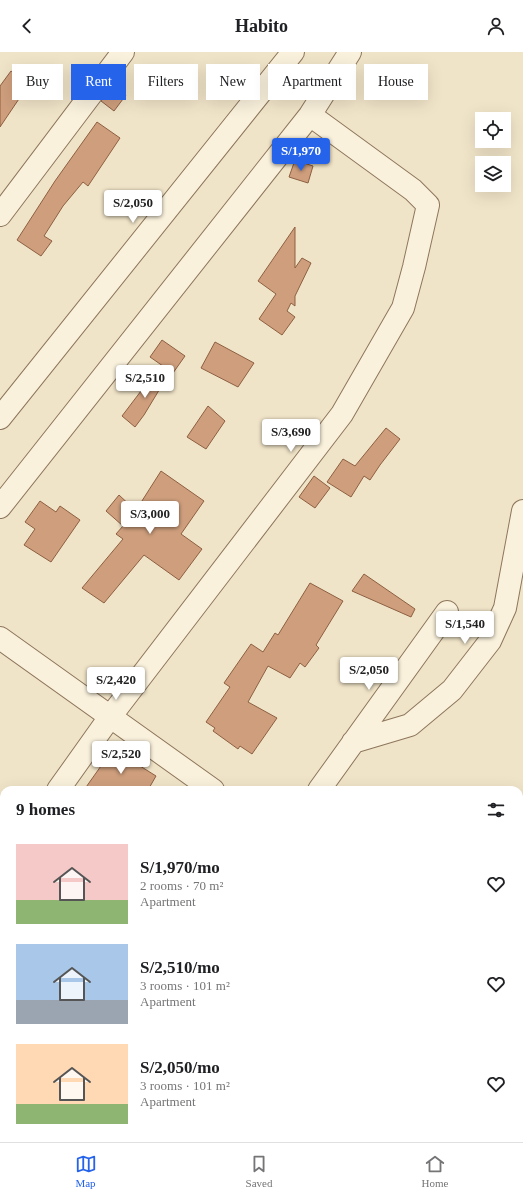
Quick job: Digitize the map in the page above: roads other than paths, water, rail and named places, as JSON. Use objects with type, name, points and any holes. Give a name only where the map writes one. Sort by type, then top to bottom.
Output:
[{"type":"street","points":[[0,215],[123,52]]},
{"type":"street","points":[[0,418],[293,52]]},
{"type":"street","points":[[0,507],[310,115],[350,52]]},
{"type":"street","points":[[61,786],[110,717],[342,414],[403,308],[428,205],[413,190],[310,115]]},
{"type":"street","points":[[353,742],[410,725],[452,690],[490,641],[505,608],[523,510]]},
{"type":"street","points":[[322,786],[447,612]]},
{"type":"street","points":[[0,638],[207,786]]}]
